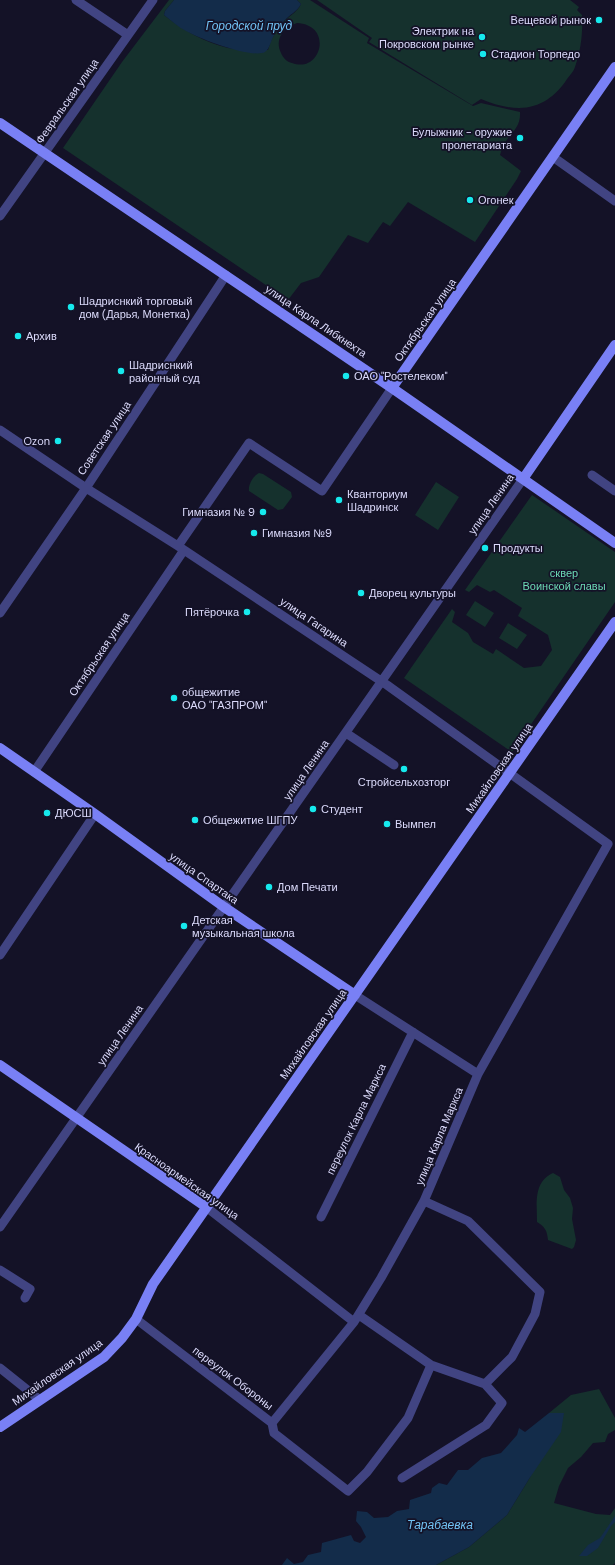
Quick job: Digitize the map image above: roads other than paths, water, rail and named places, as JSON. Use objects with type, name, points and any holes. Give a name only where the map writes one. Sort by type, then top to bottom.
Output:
[{"type":"street","points":[[76,0],[128,35]]},
{"type":"street","name":"Февральская улица","points":[[0,216],[153,0]]},
{"type":"street","name":"Октябрьская улица","points":[[34,772],[249,443],[322,491],[615,67]]},
{"type":"street","name":"улица Карла Либкнехта","points":[[0,123],[392,388],[615,543]]},
{"type":"street","points":[[553,157],[615,201]]},
{"type":"street","name":"Советская улица","points":[[0,613],[86,488],[226,275]]},
{"type":"street","name":"улица Ленина","points":[[0,1227],[382,682],[615,345]]},
{"type":"street","name":"улица Гагарина","points":[[0,430],[382,682],[608,844]]},
{"type":"street","points":[[592,475],[615,492]]},
{"type":"street","name":"Михайловская улица","points":[[0,1428],[104,1357],[122,1338],[136,1319],[153,1284],[615,622]]},
{"type":"street","points":[[346,733],[394,765]]},
{"type":"street","name":"улица Спартака","points":[[0,748],[224,907],[355,995],[478,1074]]},
{"type":"street","points":[[0,955],[95,814]]},
{"type":"street","name":"улица Карла Маркса","points":[[272,1423],[357,1319],[381,1278],[424,1201],[478,1074],[608,844]]},
{"type":"street","name":"переулок Карла Маркса","points":[[321,1217],[413,1032]]},
{"type":"street","name":"Красноармейская улица","points":[[0,1065],[206,1208],[357,1319],[431,1365],[485,1384],[502,1403],[486,1425],[402,1478]]},
{"type":"street","points":[[424,1201],[468,1221],[540,1292],[535,1314],[512,1357],[485,1384]]},
{"type":"street","points":[[0,1270],[30,1289],[24,1298]]},
{"type":"street","name":"переулок Обороны","points":[[136,1319],[272,1423],[274,1433],[348,1490],[367,1472],[408,1418],[431,1365]]},
{"type":"street","points":[[0,1368],[40,1400]]},
{"type":"water","name":"Городской пруд","points":[[174,0],[297,0],[301,4],[280,26],[267,51],[249,53],[238,51],[202,39],[180,28],[164,15],[165,11]]},
{"type":"water","name":"Тарабаевка","points":[[549,1413],[564,1413],[561,1432],[507,1515],[469,1547],[436,1565],[282,1565],[287,1558],[294,1564],[303,1562],[308,1555],[321,1552],[322,1543],[351,1535],[354,1541],[360,1543],[366,1537],[356,1521],[357,1511],[367,1512],[374,1518],[388,1517],[397,1511],[409,1509],[410,1500],[431,1493],[432,1488],[439,1483],[447,1485],[458,1470],[468,1470],[482,1458],[501,1453],[517,1435],[519,1428],[525,1432]]},
{"type":"water","points":[[615,1516],[615,1522],[598,1548],[587,1556],[579,1556],[588,1545],[600,1538]]},
{"type":"place","name":"Вещевой рынок","points":[[599,20]]},
{"type":"place","name":"Электрик на Покровском рынке","points":[[482,37]]},
{"type":"place","name":"Стадион Торпедо","points":[[483,54]]},
{"type":"place","name":"Булыжник - оружие пролетариата","points":[[520,138]]},
{"type":"place","name":"Огонек","points":[[470,200]]},
{"type":"place","name":"Шадриснкий торговый дом (Дарья, Монетка)","points":[[71,307]]},
{"type":"place","name":"Архив","points":[[18,336]]},
{"type":"place","name":"Шадриснкий районный суд","points":[[121,371]]},
{"type":"place","name":"ОАО \"Ростелеком\"","points":[[346,376]]},
{"type":"place","name":"Ozon","points":[[58,441]]},
{"type":"place","name":"Кванториум Шадринск","points":[[339,500]]},
{"type":"place","name":"Гимназия № 9","points":[[263,512]]},
{"type":"place","name":"Гимназия №9","points":[[254,533]]},
{"type":"place","name":"Продукты","points":[[485,548]]},
{"type":"place","name":"Дворец культуры","points":[[361,593]]},
{"type":"place","name":"Пятёрочка","points":[[247,612]]},
{"type":"place","name":"общежитие ОАО \"ГАЗПРОМ\"","points":[[174,698]]},
{"type":"place","name":"Стройсельхозторг","points":[[404,769]]},
{"type":"place","name":"Студент","points":[[313,809]]},
{"type":"place","name":"ДЮСШ","points":[[47,813]]},
{"type":"place","name":"Общежитие ШГПУ","points":[[195,820]]},
{"type":"place","name":"Вымпел","points":[[387,824]]},
{"type":"place","name":"Дом Печати","points":[[269,887]]},
{"type":"place","name":"Детская музыкальная школа","points":[[184,926]]},
{"type":"park label","name":"сквер Воинской славы","points":[[564,579]]}]
